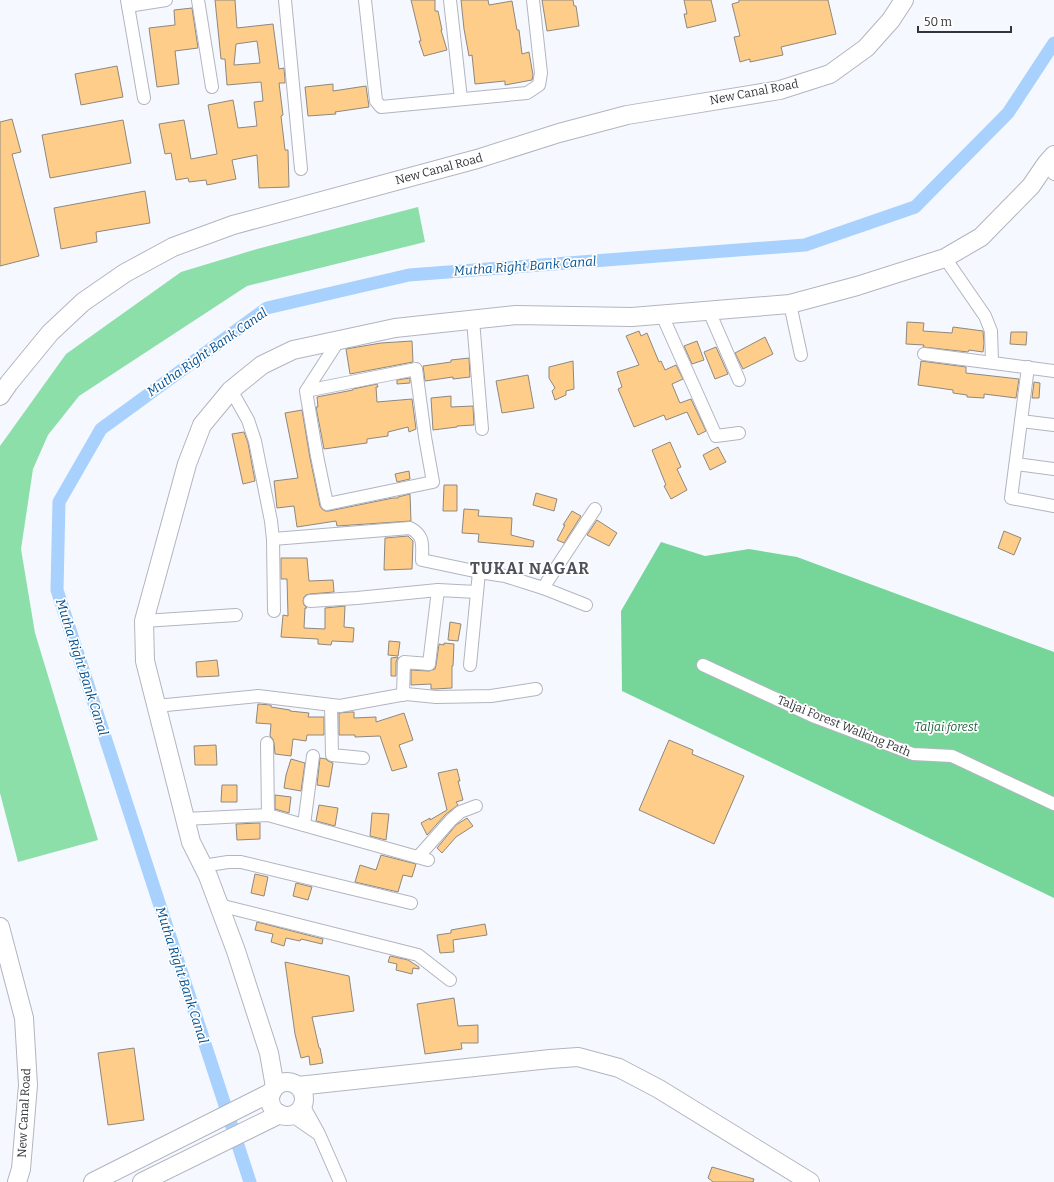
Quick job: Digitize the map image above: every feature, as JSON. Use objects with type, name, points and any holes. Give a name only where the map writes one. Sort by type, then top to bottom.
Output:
[{"type":"street","points":[[144,98],[127,3],[166,0]]},
{"type":"street","points":[[198,0],[212,87]]},
{"type":"street","points":[[286,0],[301,169]]},
{"type":"street","points":[[365,0],[376,101],[381,107],[527,93],[539,85],[541,73],[533,0]]},
{"type":"street","points":[[450,0],[461,99]]},
{"type":"street","name":"New Canal Road","points":[[0,396],[50,332],[83,302],[125,273],[173,247],[232,225],[477,159],[559,133],[627,115],[780,90],[830,74],[866,48],[891,20],[904,0]]},
{"type":"street","points":[[340,1182],[319,1134],[284,1100],[236,951],[203,866],[191,842],[144,661],[144,621],[187,464],[202,425],[231,390],[262,365],[293,350],[395,328],[516,315],[632,317],[790,304],[857,286],[944,258],[981,237],[1051,164]]},
{"type":"street","points":[[944,258],[985,316],[991,331],[992,362]]},
{"type":"street","points":[[790,304],[801,355]]},
{"type":"street","points":[[709,310],[739,380]]},
{"type":"street","points":[[662,315],[716,436],[739,433]]},
{"type":"street","points":[[473,320],[482,429]]},
{"type":"street","points":[[306,391],[416,369],[425,437],[433,482],[327,504],[306,391],[339,340]]},
{"type":"street","points":[[924,354],[1054,371]]},
{"type":"street","points":[[1028,367],[1012,498],[1054,506]]},
{"type":"street","points":[[231,390],[248,420],[255,441],[271,521],[273,539],[274,611]]},
{"type":"street","points":[[1021,421],[1054,425]]},
{"type":"street","points":[[1016,464],[1054,469]]},
{"type":"street","points":[[543,588],[595,509]]},
{"type":"street","points":[[273,539],[410,528],[417,532],[422,538],[422,560],[505,576],[543,588],[586,605]]},
{"type":"street","points":[[470,665],[479,572]]},
{"type":"street","points":[[310,601],[438,590],[477,592]]},
{"type":"street","points":[[403,695],[404,662],[429,664],[438,590]]},
{"type":"street","points":[[144,621],[236,615]]},
{"type":"street","name":"Taljai Forest Walking Path","points":[[703,665],[815,717],[913,754],[952,756],[1054,804]]},
{"type":"street","points":[[156,706],[258,696],[340,706],[403,695],[436,697],[491,696],[536,689]]},
{"type":"street","points":[[331,705],[332,755],[363,758]]},
{"type":"street","points":[[267,744],[268,815]]},
{"type":"street","points":[[304,825],[313,756]]},
{"type":"street","points":[[185,819],[268,815],[423,858],[451,820],[460,812],[476,806]]},
{"type":"street","points":[[203,866],[228,862],[241,862],[411,902]]},
{"type":"street","points":[[219,905],[418,955],[450,980]]},
{"type":"street","name":"New Canal Road","points":[[0,927],[24,1018],[28,1085],[22,1178]]},
{"type":"street","points":[[93,1182],[202,1127],[284,1100],[328,1083],[578,1057],[619,1068],[659,1089],[810,1182]]},
{"type":"street","points":[[142,1182],[209,1149],[284,1100]]},
{"type":"green space","points":[[418,207],[425,242],[247,286],[79,396],[48,435],[33,469],[21,549],[35,633],[98,840],[18,862],[0,793],[0,446],[66,354],[181,272],[257,249]]},
{"type":"green space","name":"Taljai forest","points":[[661,542],[705,556],[749,549],[797,557],[1054,652],[1054,898],[622,691],[621,611]]},
{"type":"building","points":[[215,0],[235,0],[237,28],[273,24],[279,69],[284,68],[285,83],[279,83],[285,150],[288,150],[289,187],[259,188],[257,155],[232,160],[236,179],[207,185],[206,180],[189,182],[188,178],[176,180],[171,153],[165,154],[159,124],[184,120],[191,159],[217,154],[208,105],[233,100],[238,128],[257,126],[254,102],[263,101],[261,82],[227,85],[225,59],[221,59]],"holes":[[[257,41],[260,63],[234,65],[236,44]]]},
{"type":"building","points":[[411,0],[435,0],[435,11],[438,11],[441,30],[447,50],[424,56],[419,41],[421,41]]},
{"type":"building","points":[[461,0],[488,0],[489,5],[512,1],[517,30],[519,30],[522,54],[529,52],[533,75],[532,80],[505,85],[505,81],[475,84],[472,55],[469,56],[464,29]]},
{"type":"building","points":[[542,0],[573,0],[574,6],[576,6],[579,26],[547,31]]},
{"type":"building","points":[[684,0],[711,0],[716,21],[687,28],[684,14],[687,14]]},
{"type":"building","points":[[739,0],[828,0],[836,34],[781,47],[783,55],[750,62],[750,59],[740,62],[734,37],[740,36],[732,4],[739,2]]},
{"type":"building","points":[[192,8],[198,48],[175,51],[179,84],[157,87],[149,28],[175,25],[174,10]]},
{"type":"building","points":[[117,66],[123,97],[81,105],[75,74]]},
{"type":"building","points":[[333,84],[333,91],[366,86],[369,107],[335,112],[336,114],[308,116],[305,87]]},
{"type":"building","points":[[12,119],[21,152],[12,154],[39,256],[0,266],[0,122]]},
{"type":"building","points":[[123,120],[131,163],[50,178],[42,135]]},
{"type":"building","points":[[145,191],[150,223],[96,232],[97,242],[61,249],[54,208]]},
{"type":"building","points":[[907,322],[924,323],[923,331],[952,333],[953,327],[983,331],[983,352],[969,350],[968,352],[923,347],[924,345],[906,344]]},
{"type":"building","points":[[639,331],[641,336],[647,333],[659,362],[661,361],[665,370],[676,365],[683,379],[672,384],[679,401],[680,403],[691,399],[706,431],[698,435],[687,412],[666,420],[664,415],[634,427],[618,389],[622,387],[617,372],[639,365],[626,336]]},
{"type":"building","points":[[1011,332],[1027,332],[1026,345],[1010,344]]},
{"type":"building","points":[[765,337],[773,354],[743,369],[735,353]]},
{"type":"building","points":[[412,341],[413,362],[350,374],[346,349],[381,343]]},
{"type":"building","points":[[697,341],[704,360],[692,364],[684,346]]},
{"type":"building","points":[[716,347],[728,374],[715,379],[704,352]]},
{"type":"building","points":[[469,358],[470,377],[453,379],[453,377],[425,381],[423,366]]},
{"type":"building","points":[[573,361],[574,389],[566,391],[566,395],[555,400],[552,391],[555,388],[549,378],[549,367]]},
{"type":"building","points":[[921,361],[966,367],[966,373],[1019,379],[1016,398],[984,394],[984,398],[967,397],[967,395],[953,393],[953,390],[918,385]]},
{"type":"building","points":[[528,375],[534,408],[502,413],[496,381]]},
{"type":"building","points":[[410,378],[410,383],[397,384],[397,380]]},
{"type":"building","points":[[1034,382],[1040,383],[1039,398],[1032,398]]},
{"type":"building","points":[[377,384],[377,402],[412,399],[416,429],[409,432],[408,427],[388,432],[388,436],[367,439],[367,443],[324,449],[316,407],[318,407],[317,397]]},
{"type":"building","points":[[451,396],[451,407],[473,406],[474,425],[433,430],[431,398]]},
{"type":"building","points":[[302,410],[310,458],[320,506],[322,509],[329,511],[398,498],[410,494],[411,521],[337,526],[336,521],[297,527],[294,506],[277,508],[274,481],[298,478],[285,413]]},
{"type":"building","points":[[244,432],[248,443],[255,481],[243,484],[232,434]]},
{"type":"building","points":[[670,442],[681,467],[677,469],[687,490],[671,499],[664,486],[666,485],[652,450]]},
{"type":"building","points":[[718,447],[726,462],[710,470],[703,455]]},
{"type":"building","points":[[409,471],[410,479],[397,482],[395,474]]},
{"type":"building","points":[[444,485],[457,485],[457,511],[443,511]]},
{"type":"building","points":[[536,493],[557,499],[554,511],[533,505]]},
{"type":"building","points":[[464,509],[479,510],[478,516],[512,518],[511,535],[534,541],[533,547],[478,542],[479,534],[462,533]]},
{"type":"building","points":[[572,511],[581,516],[564,543],[557,540],[565,525],[563,525]]},
{"type":"building","points":[[597,520],[617,533],[609,546],[587,535]]},
{"type":"building","points":[[1004,531],[1021,538],[1014,555],[998,548]]},
{"type":"building","points":[[408,536],[413,541],[412,569],[384,570],[385,538]]},
{"type":"building","points":[[281,558],[307,558],[309,581],[333,580],[334,592],[310,594],[304,597],[304,605],[307,608],[305,608],[304,628],[325,629],[325,608],[345,606],[344,627],[354,628],[353,642],[332,641],[331,645],[318,644],[318,639],[281,637],[283,615],[288,616],[287,579],[281,579]]},
{"type":"building","points":[[450,622],[461,624],[458,641],[448,640]]},
{"type":"building","points":[[389,641],[400,642],[398,656],[388,655]]},
{"type":"building","points":[[444,643],[454,644],[452,688],[431,689],[431,684],[411,685],[411,670],[429,671],[435,669],[439,644],[444,645]]},
{"type":"building","points":[[398,657],[396,662],[396,676],[391,676],[391,658]]},
{"type":"building","points":[[217,660],[219,676],[197,677],[196,662]]},
{"type":"building","points":[[258,704],[271,705],[271,707],[290,711],[309,713],[308,717],[324,717],[324,735],[307,735],[306,741],[293,739],[291,756],[275,754],[273,739],[270,736],[271,724],[256,723]]},
{"type":"building","points":[[354,712],[354,718],[376,717],[376,722],[404,713],[413,740],[399,745],[407,767],[392,771],[380,736],[355,737],[355,735],[339,735],[339,713]]},
{"type":"building","points":[[669,740],[693,750],[692,754],[744,776],[714,844],[639,810]]},
{"type":"building","points":[[216,745],[217,765],[195,765],[194,746]]},
{"type":"building","points":[[320,758],[326,759],[333,763],[329,787],[317,785]]},
{"type":"building","points":[[291,759],[305,763],[301,791],[284,788]]},
{"type":"building","points":[[457,769],[460,781],[458,781],[463,800],[456,802],[458,805],[446,814],[427,835],[421,823],[430,818],[430,820],[447,810],[438,773]]},
{"type":"building","points":[[222,785],[237,785],[237,802],[221,802]]},
{"type":"building","points":[[275,795],[291,797],[289,813],[275,809]]},
{"type":"building","points":[[319,805],[338,808],[335,826],[316,821]]},
{"type":"building","points":[[372,813],[389,814],[386,840],[370,836]]},
{"type":"building","points":[[467,818],[473,826],[456,837],[442,853],[437,848],[456,825]]},
{"type":"building","points":[[260,823],[260,839],[237,840],[236,824]]},
{"type":"building","points":[[381,855],[416,864],[412,877],[403,875],[398,892],[355,882],[360,865],[376,870]]},
{"type":"building","points":[[255,874],[268,877],[264,896],[251,893]]},
{"type":"building","points":[[296,883],[312,887],[308,900],[293,896]]},
{"type":"building","points":[[257,922],[323,939],[322,944],[301,939],[300,941],[286,938],[284,946],[271,942],[273,934],[255,930]]},
{"type":"building","points":[[485,924],[487,935],[453,940],[454,952],[440,953],[437,935],[451,933],[451,930]]},
{"type":"building","points":[[390,956],[408,960],[419,967],[419,969],[413,968],[412,974],[396,970],[397,964],[388,962]]},
{"type":"building","points":[[285,962],[349,976],[354,1011],[312,1017],[323,1063],[310,1065],[309,1056],[301,1058],[295,1034]]},
{"type":"building","points":[[454,998],[458,1026],[478,1025],[478,1043],[461,1043],[462,1049],[425,1054],[417,1004]]},
{"type":"building","points":[[134,1048],[144,1120],[108,1125],[98,1053]]},
{"type":"building","points":[[712,1167],[754,1179],[753,1182],[713,1182],[708,1178]]},
{"type":"waterway","name":"Mutha Right Bank Canal","points":[[250,1182],[57,590],[59,502],[101,429],[267,308],[409,275],[805,245],[915,207],[1008,113],[1054,43]]},
{"type":"district","name":"TUKAI NAGAR","points":[[530,568]]}]
